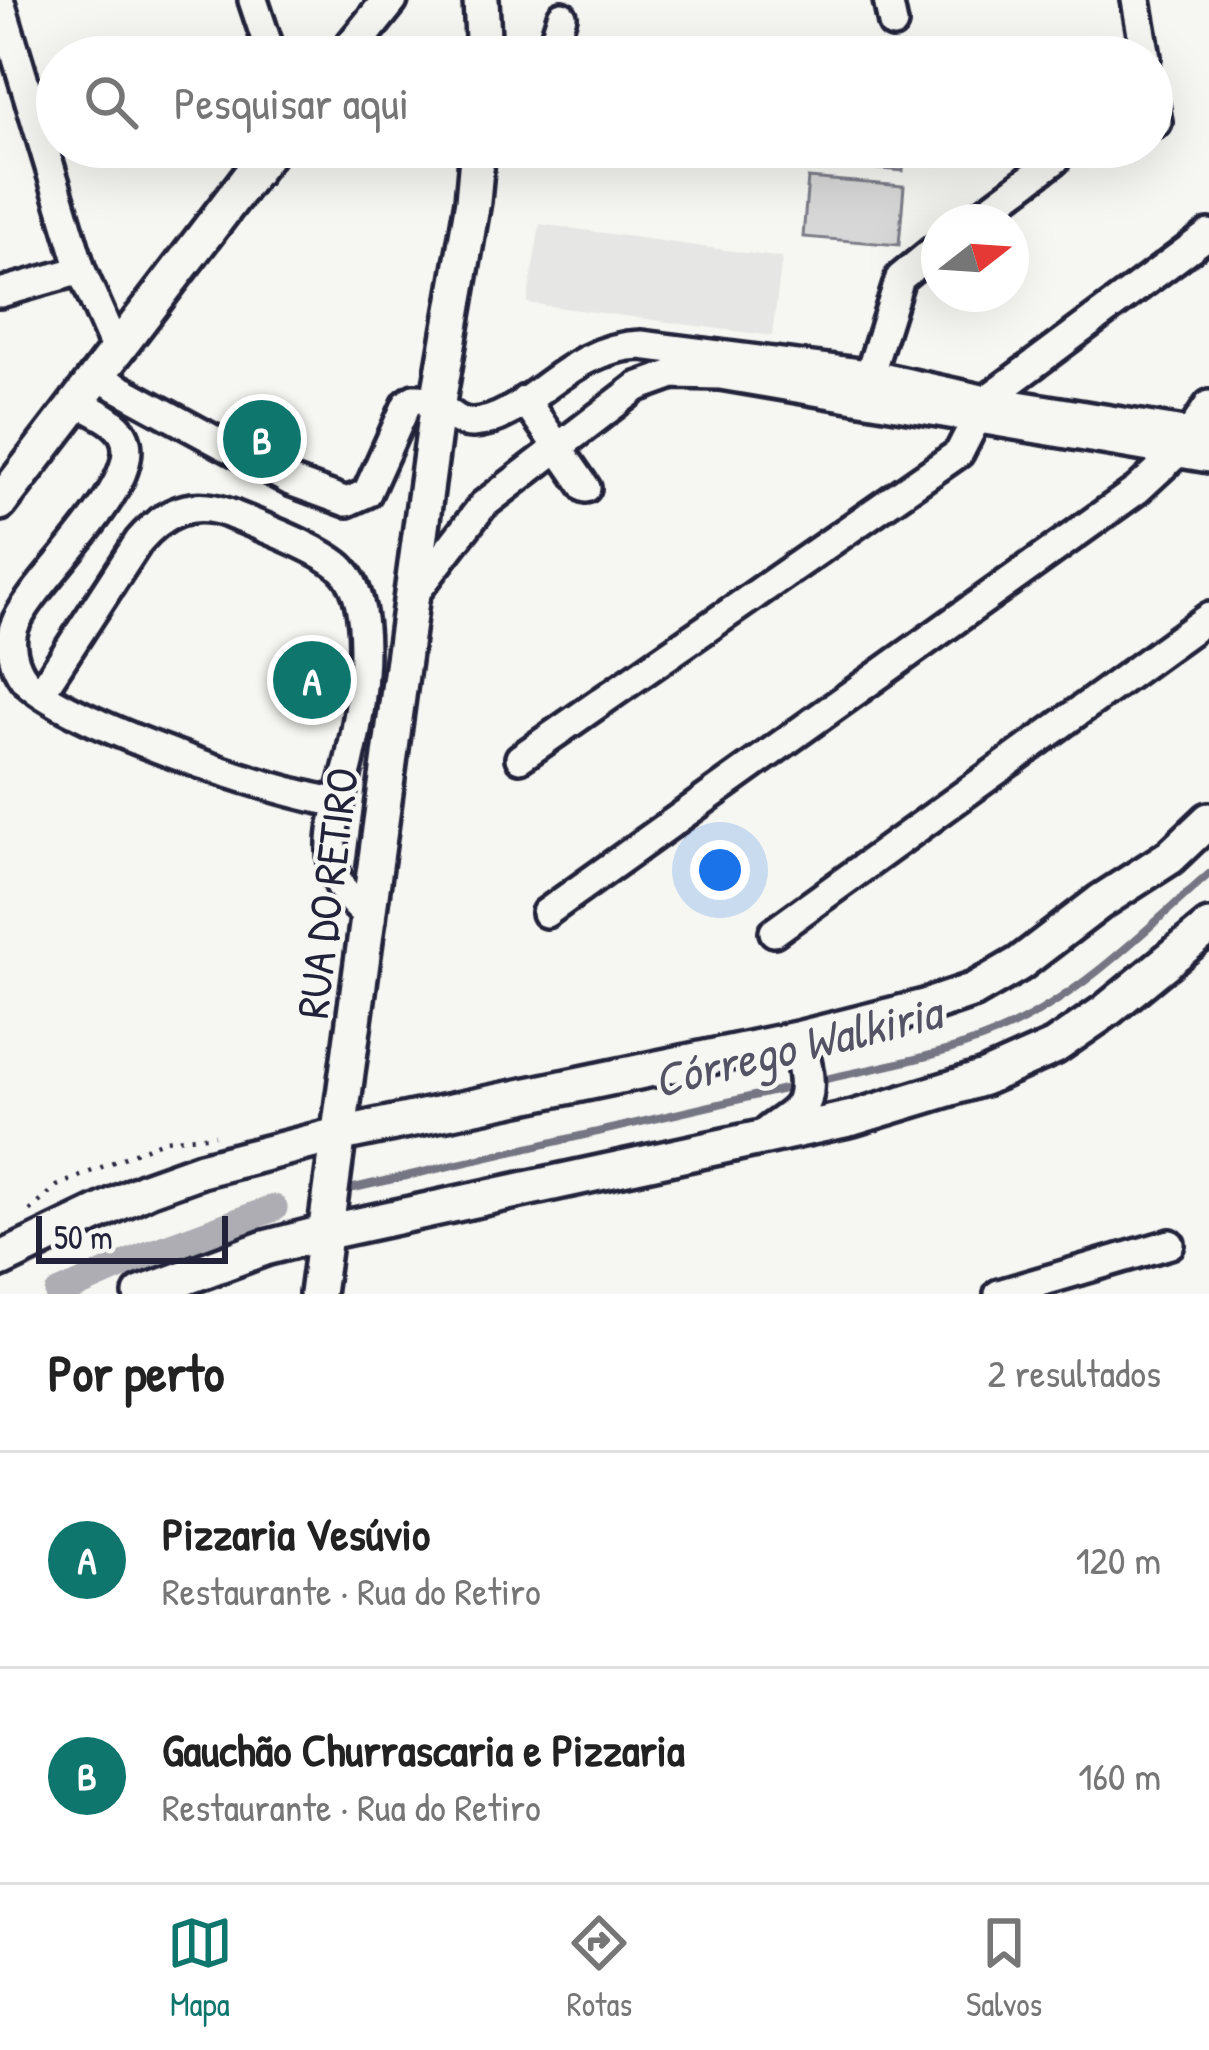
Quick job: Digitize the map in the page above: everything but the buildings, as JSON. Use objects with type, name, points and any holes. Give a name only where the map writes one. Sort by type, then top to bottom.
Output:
[{"type":"main road","points":[[361,36],[390,0]]},
{"type":"main road","points":[[481,0],[483,36]]},
{"type":"main road","points":[[0,503],[256,168]]},
{"type":"main road","name":"RUA DO RETIRO","points":[[317,1294],[438,402],[476,168]]},
{"type":"main road","points":[[0,1260],[148,1189],[201,1170],[800,1047],[974,990],[1019,964],[1100,902],[1170,857],[1209,820]]},
{"type":"main road","points":[[141,1294],[329,1223],[853,1118],[984,1078],[1054,1047],[1209,927]]},
{"type":"main road","points":[[764,1137],[800,1108],[806,1078],[800,1047]]},
{"type":"street","points":[[253,0],[265,36]]},
{"type":"street","points":[[1136,0],[1142,36]]},
{"type":"street","points":[[0,2],[6,42],[36,133]]},
{"type":"street","points":[[556,36],[562,16]]},
{"type":"street","points":[[47,168],[81,270],[97,377],[127,440],[127,464],[108,499],[14,628],[13,659],[26,681],[67,710],[247,780],[338,802]]},
{"type":"street","points":[[995,204],[1043,168]]},
{"type":"street","points":[[520,758],[958,453],[982,411],[1209,234]]},
{"type":"street","points":[[865,386],[900,278],[921,261]]},
{"type":"street","points":[[0,293],[81,270]]},
{"type":"street","points":[[97,377],[290,481],[347,502],[367,493],[407,404],[422,398],[438,402],[462,422],[475,423],[525,400],[595,352],[615,346],[865,386],[982,411],[1191,441],[1209,458]]},
{"type":"street","points":[[412,596],[483,505],[555,446],[637,387],[723,365]]},
{"type":"street","points":[[525,400],[586,488]]},
{"type":"street","points":[[545,913],[1137,490],[1191,441],[1209,405]]},
{"type":"street","points":[[40,692],[158,519],[188,508],[217,509],[343,569],[361,602],[362,668],[356,734],[338,802],[334,865],[340,885],[371,919]]},
{"type":"street","points":[[774,932],[1209,617]]},
{"type":"street","points":[[999,1294],[1170,1244]]},
{"type":"shaded area","points":[[808,178],[904,186],[899,245],[803,237]]},
{"type":"shaded area","points":[[540,224],[782,258],[772,336],[527,303]]},
{"type":"waterway","name":"Córrego Walkiria","points":[[817,1081],[941,1052],[1012,1026],[1091,976],[1209,874]]},
{"type":"waterway","name":"Córrego Walkiria","points":[[354,1188],[797,1086]]},
{"type":"waterway","points":[[58,1294],[274,1208]]},
{"type":"place","name":"Gauchão Churrascaria e Pizzaria","points":[[262,439]]},
{"type":"place","name":"Pizzaria Vesúvio","points":[[312,680]]}]
